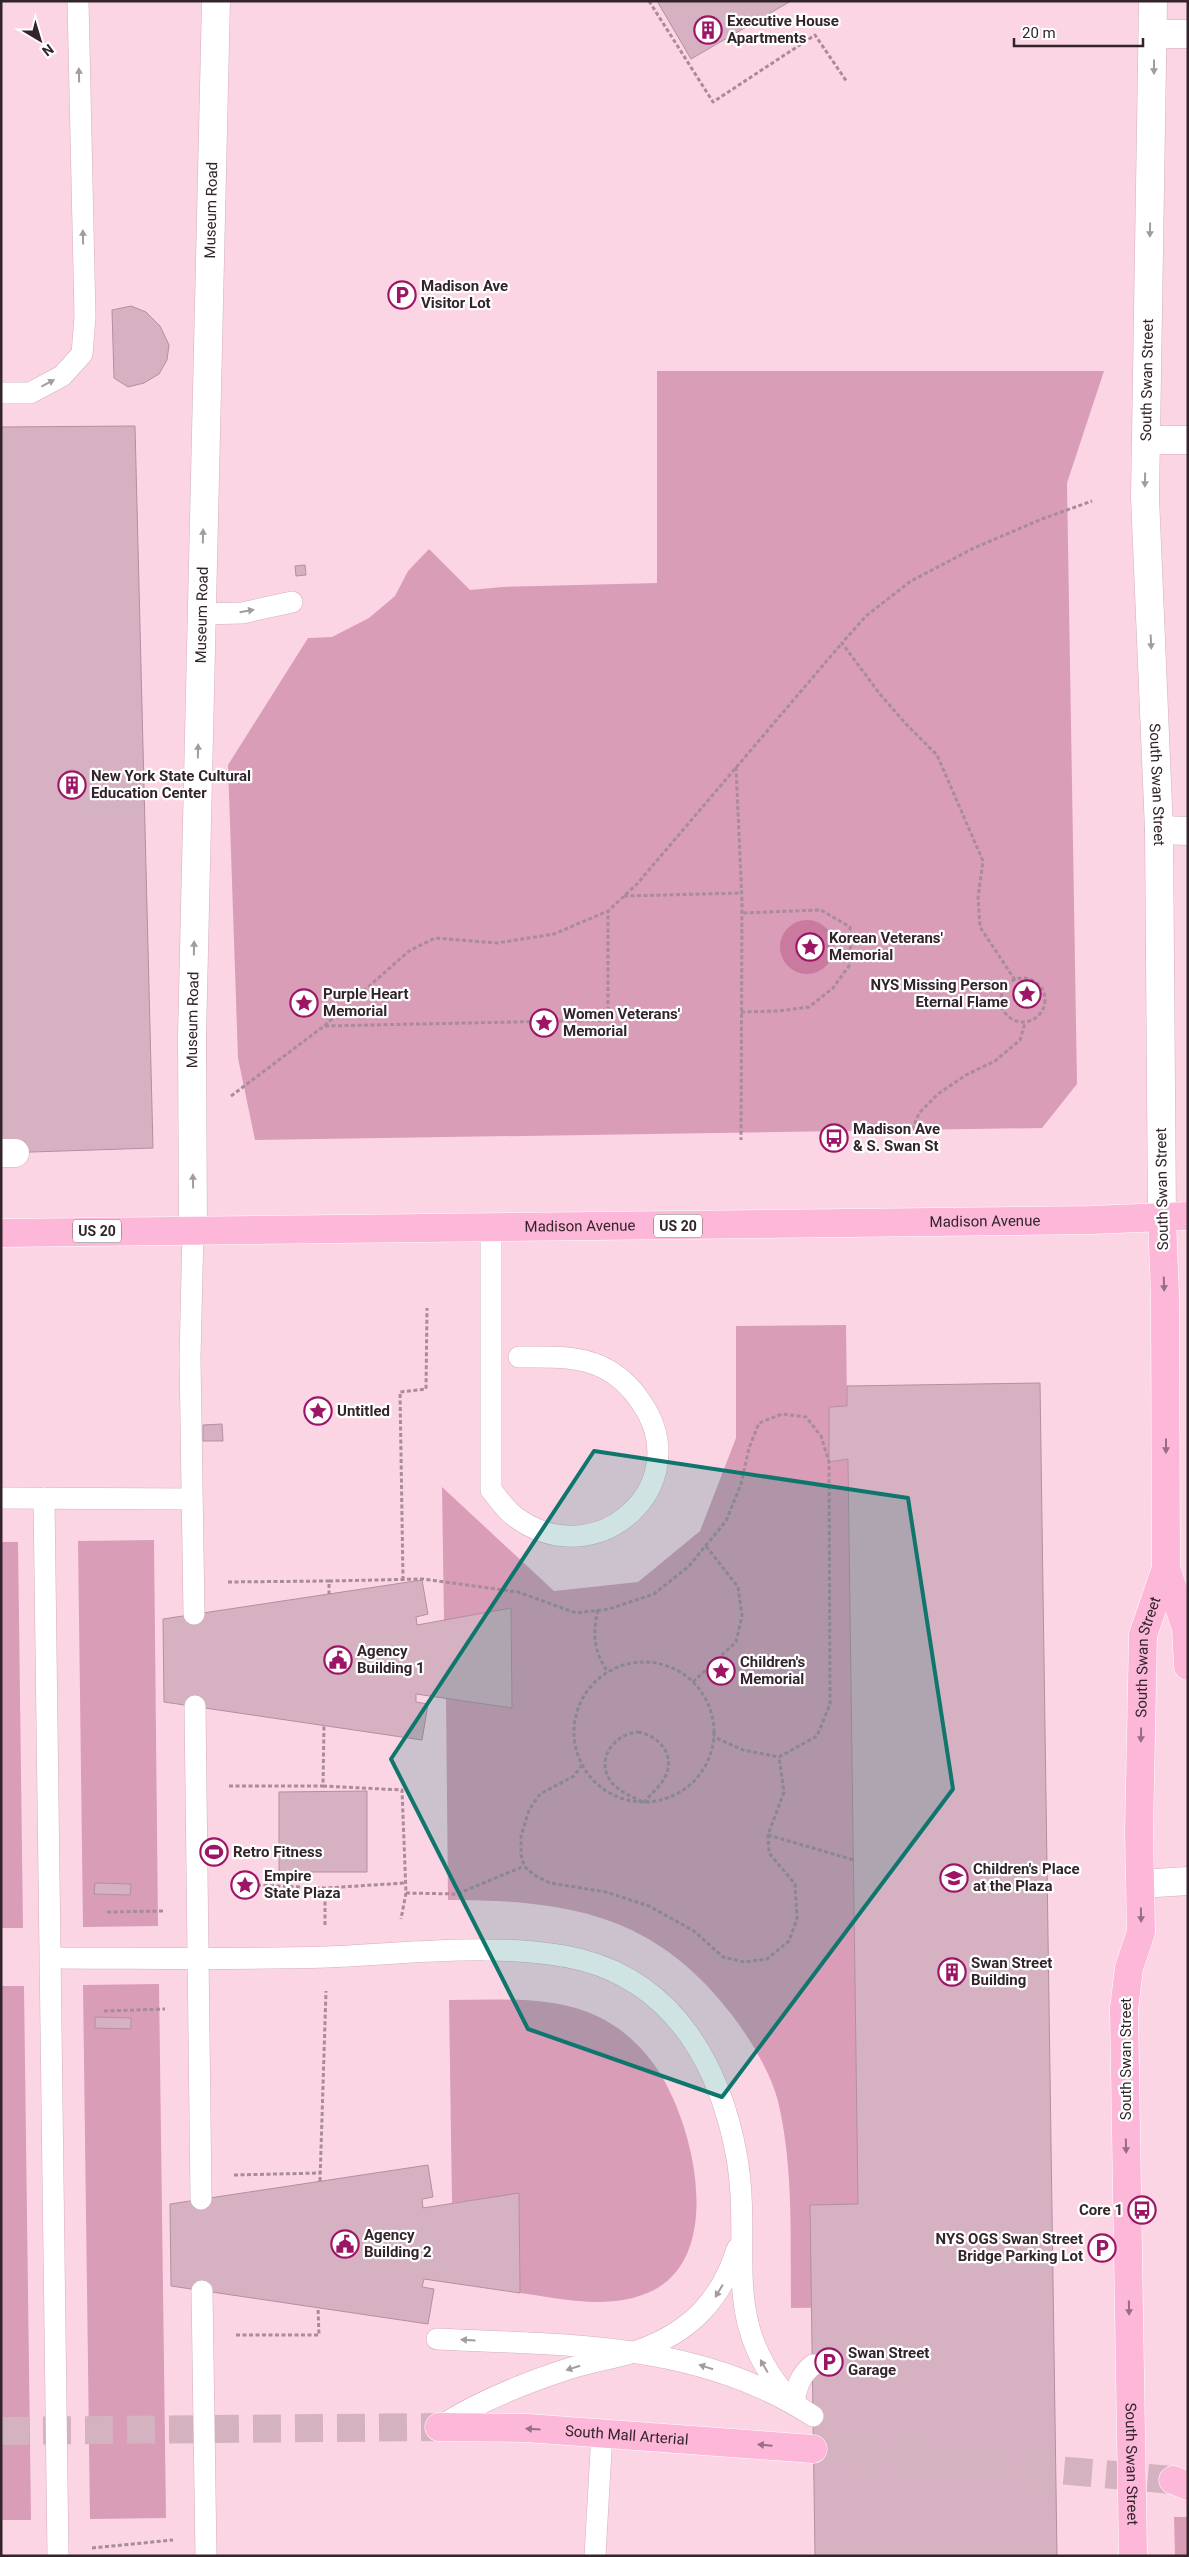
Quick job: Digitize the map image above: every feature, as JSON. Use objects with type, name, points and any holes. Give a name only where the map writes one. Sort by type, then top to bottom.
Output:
[{"type":"main road","name":"Madison Avenue","points":[[1,1233],[491,1228],[1175,1217]]},
{"type":"main road","name":"South Swan Street","points":[[1175,1217],[1165,1296],[1166,1568],[1186,1628],[1188,1666]]},
{"type":"main road","name":"South Swan Street","points":[[1133,2556],[1124,2009],[1129,1968],[1141,1932],[1143,1635],[1166,1568]]},
{"type":"main road","name":"South Mall Arterial","points":[[438,2427],[527,2428],[814,2449]]},
{"type":"street","name":"Museum Road","points":[[193,1230],[192,1038],[216,1]]},
{"type":"street","name":"South Swan Street","points":[[1153,1],[1145,497],[1175,1217]]},
{"type":"street","points":[[1153,34],[1188,34]]},
{"type":"street","points":[[1146,440],[1188,440]]},
{"type":"street","points":[[1159,830],[1188,831]]},
{"type":"street","points":[[1140,1884],[1188,1881]]},
{"type":"lane","points":[[1,393],[30,393],[62,376],[82,354],[85,317],[78,1]]},
{"type":"lane","points":[[202,614],[242,612],[292,602]]},
{"type":"lane","points":[[491,1228],[492,1490],[512,1515],[537,1531],[569,1538],[603,1532],[632,1514],[652,1483],[659,1448],[650,1415],[630,1385],[602,1366],[562,1358],[519,1357]]},
{"type":"lane","points":[[193,1230],[190,1358],[194,1614]]},
{"type":"lane","points":[[1,1498],[192,1500]]},
{"type":"lane","points":[[44,1498],[58,2554]]},
{"type":"lane","points":[[195,1706],[201,2199]]},
{"type":"lane","points":[[50,1958],[327,1957],[490,1951],[552,1955],[583,1961],[640,1986],[664,2006],[683,2027],[701,2050],[715,2078],[727,2115],[740,2176],[743,2305],[751,2339],[762,2363],[776,2384],[794,2404]]},
{"type":"lane","points":[[438,2427],[490,2398],[569,2368],[637,2351],[667,2337],[698,2317],[715,2299],[725,2282],[738,2248],[740,2176]]},
{"type":"lane","points":[[202,2291],[206,2546]]},
{"type":"lane","points":[[437,2339],[637,2351],[700,2365],[746,2380],[794,2404],[813,2416]]},
{"type":"lane","points":[[794,2404],[796,2388],[805,2371],[813,2365]]},
{"type":"lane","points":[[595,2556],[602,2433]]},
{"type":"path","points":[[649,1],[713,102],[815,35],[847,82]]},
{"type":"path","points":[[231,1096],[324,1026],[409,951],[435,938],[496,942],[554,934],[608,910],[637,884],[866,616],[911,581],[974,548],[1042,519],[1092,501]]},
{"type":"path","points":[[842,643],[885,700],[937,755],[984,861],[978,898],[980,927],[1015,980]]},
{"type":"path","points":[[736,766],[742,913],[741,1140]]},
{"type":"path","points":[[623,896],[741,893]]},
{"type":"path","points":[[324,1026],[608,1020],[608,910]]},
{"type":"path","points":[[741,1012],[809,1007],[833,988],[851,962],[850,928],[821,910],[742,913]]},
{"type":"path","points":[[1015,980],[1033,980],[1043,990],[1045,998],[1044,1010],[1033,1020],[1026,1022],[1014,1021],[1008,1016],[1002,1006],[1003,991],[1015,980]]},
{"type":"path","points":[[910,1136],[919,1113],[938,1094],[966,1074],[1001,1056],[1020,1040],[1026,1022]]},
{"type":"path","points":[[403,1580],[400,1392],[426,1389],[427,1308]]},
{"type":"path","points":[[193,1582],[423,1579],[518,1592],[576,1613],[598,1610],[654,1594],[690,1566],[726,1521],[741,1484],[748,1448],[759,1423],[782,1414],[806,1417],[821,1436],[829,1462],[830,1704],[817,1736],[779,1757],[743,1750],[714,1737]]},
{"type":"path","points":[[693,1682],[736,1642],[742,1616],[738,1587],[706,1546]]},
{"type":"path","points":[[329,1581],[329,1594]]},
{"type":"path","points":[[598,1610],[593,1630],[598,1660],[608,1672]]},
{"type":"path","points":[[652,1663],[674,1669],[693,1682],[705,1697],[713,1717],[714,1737],[710,1758],[699,1776],[684,1790],[665,1800],[644,1803],[625,1800],[608,1792],[593,1780],[582,1765],[575,1745],[575,1725],[580,1704],[592,1686],[608,1672],[629,1664],[652,1663]]},
{"type":"path","points":[[323,1786],[324,1725]]},
{"type":"path","points":[[627,1733],[648,1734],[664,1747],[668,1757],[666,1777],[644,1803],[613,1784],[605,1765],[611,1746],[627,1733]]},
{"type":"path","points":[[582,1765],[574,1776],[540,1794],[529,1810],[521,1836],[524,1866],[534,1875],[550,1883],[606,1892],[649,1906],[694,1931],[723,1957],[744,1962],[767,1958],[789,1941],[797,1919],[795,1884],[776,1865],[769,1853],[768,1835],[784,1792],[779,1757]]},
{"type":"path","points":[[196,1786],[323,1786],[402,1790],[406,1893],[395,1953]]},
{"type":"path","points":[[768,1835],[854,1860]]},
{"type":"path","points":[[406,1893],[457,1894],[524,1866]]},
{"type":"path","points":[[197,1882],[325,1888],[405,1883]]},
{"type":"path","points":[[320,2181],[327,1957],[325,1888]]},
{"type":"path","points":[[107,1912],[152,1911]]},
{"type":"path","points":[[104,2011],[148,2010]]},
{"type":"path","points":[[201,2176],[320,2172]]},
{"type":"path","points":[[203,2335],[319,2335],[318,2308]]},
{"type":"path","points":[[58,2554],[206,2546]]},
{"type":"highlighted area","points":[[594,1451],[908,1498],[953,1789],[722,2097],[528,2029],[391,1759]]},
{"type":"shaded area","points":[[657,371],[1104,371],[1067,483],[1077,1084],[1042,1128],[255,1140],[238,1058],[228,765],[308,638],[332,637],[369,618],[395,596],[408,571],[429,549],[470,590],[502,587],[657,583]]},
{"type":"shaded area","points":[[807,920],[817,922],[826,928],[832,937],[834,947],[832,957],[826,966],[817,972],[807,974],[797,972],[788,966],[782,957],[780,947],[782,937],[788,928],[797,922]]},
{"type":"shaded area","points":[[846,1325],[847,1406],[829,1407],[830,1460],[848,1459],[860,2307],[791,2308],[789,2178],[787,2152],[778,2101],[770,2078],[759,2056],[732,2015],[703,1981],[672,1954],[640,1934],[606,1920],[570,1910],[532,1904],[448,1900],[446,1698],[512,1708],[511,1609],[444,1621],[442,1487],[554,1591],[638,1582],[700,1531],[736,1438],[736,1326]]},
{"type":"shaded area","points":[[154,1540],[158,1926],[83,1927],[78,1541]]},
{"type":"shaded area","points":[[1,1542],[18,1542],[23,1928],[1,1928]]},
{"type":"shaded area","points":[[159,1984],[166,2518],[90,2519],[83,1985]]},
{"type":"shaded area","points":[[1,1986],[24,1986],[31,2520],[1,2520]]},
{"type":"shaded area","points":[[449,2000],[526,2000],[563,2005],[581,2010],[607,2021],[622,2031],[642,2049],[653,2063],[667,2086],[680,2115],[690,2148],[696,2182],[696,2215],[690,2246],[677,2271],[654,2290],[622,2300],[605,2302],[588,2302],[520,2293],[519,2194],[452,2203]]},
{"type":"shaded area","points":[[1174,2517],[1188,2517],[1188,2556],[1175,2556]]},
{"type":"building","name":"Executive House Apartments","points":[[657,1],[791,1],[691,59]]},
{"type":"building","points":[[131,306],[146,312],[160,326],[169,345],[167,360],[159,374],[144,383],[128,387],[114,378],[112,310]]},
{"type":"building","name":"New York State Cultural Education Center","points":[[135,426],[153,1148],[1,1153],[1,427]]},
{"type":"building","points":[[305,565],[306,575],[296,576],[295,566]]},
{"type":"building","name":"Swan Street Building","points":[[1040,1383],[1057,2556],[815,2556],[810,2205],[858,2204],[848,1459],[829,1462],[829,1407],[847,1406],[847,1386]]},
{"type":"building","points":[[222,1424],[223,1441],[203,1441],[203,1425]]},
{"type":"building","name":"Agency Building 1","points":[[422,1580],[428,1614],[416,1617],[417,1625],[511,1608],[512,1708],[416,1694],[416,1702],[428,1704],[422,1740],[164,1702],[163,1619]]},
{"type":"building","points":[[367,1791],[367,1872],[279,1872],[279,1792]]},
{"type":"building","points":[[95,1883],[131,1884],[130,1895],[94,1894]]},
{"type":"building","points":[[95,2017],[131,2018],[131,2029],[95,2028]]},
{"type":"building","name":"Agency Building 2","points":[[428,2165],[433,2197],[422,2199],[423,2208],[519,2193],[520,2293],[424,2279],[422,2287],[434,2289],[428,2324],[171,2286],[170,2204]]},
{"type":"tunnel","points":[[1,2431],[439,2427]]},
{"type":"tunnel","points":[[813,2449],[1173,2480]]},
{"type":"place","name":"Executive House Apartments","points":[[708,30]]},
{"type":"place","name":"Madison Ave Visitor Lot","points":[[402,295]]},
{"type":"place","name":"New York State Cultural Education Center","points":[[72,785]]},
{"type":"place","name":"Korean Veterans' Memorial","points":[[810,947]]},
{"type":"place","name":"NYS Missing Person Eternal Flame","points":[[1027,994]]},
{"type":"place","name":"Purple Heart Memorial","points":[[304,1003]]},
{"type":"place","name":"Women Veterans' Memorial","points":[[544,1023]]},
{"type":"place","name":"Madison Ave & S. Swan St","points":[[834,1138]]},
{"type":"place","name":"Untitled","points":[[318,1411]]},
{"type":"place","name":"Agency Building 1","points":[[338,1660]]},
{"type":"place","name":"Children's Memorial","points":[[721,1671]]},
{"type":"place","name":"Retro Fitness","points":[[214,1852]]},
{"type":"place","name":"Children's Place at the Plaza","points":[[954,1878]]},
{"type":"place","name":"Empire State Plaza","points":[[245,1885]]},
{"type":"place","name":"Swan Street Building","points":[[952,1972]]},
{"type":"place","name":"Core 1","points":[[1142,2210]]},
{"type":"place","name":"Agency Building 2","points":[[345,2244]]},
{"type":"place","name":"NYS OGS Swan Street Bridge Parking Lot","points":[[1102,2248]]},
{"type":"place","name":"Swan Street Garage","points":[[829,2362]]}]
